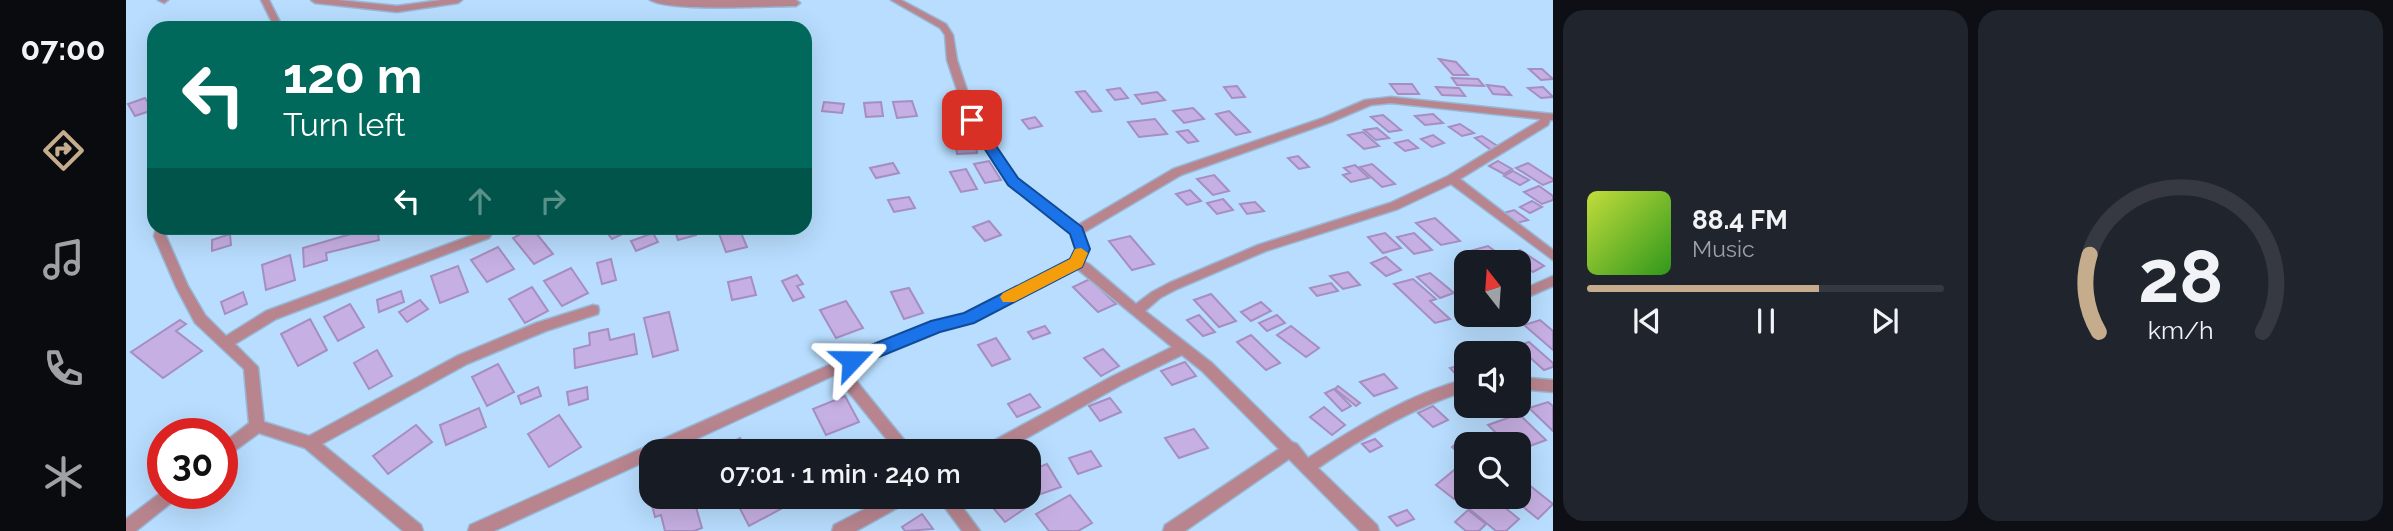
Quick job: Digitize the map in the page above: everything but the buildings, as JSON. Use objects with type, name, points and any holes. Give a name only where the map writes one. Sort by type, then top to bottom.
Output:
[{"type":"street","points":[[265,0],[276,21]]},
{"type":"street","points":[[315,0],[397,9],[458,0]]},
{"type":"street","points":[[654,0],[680,4],[796,3]]},
{"type":"street","points":[[679,439],[852,360],[937,326],[968,318],[1076,263],[1082,249],[1077,231],[1013,182],[972,120],[952,60],[949,35],[943,26],[895,0]]},
{"type":"street","points":[[1077,231],[1177,172],[1327,121],[1369,102],[1391,100],[1550,117]]},
{"type":"street","points":[[1136,311],[1173,286],[1262,248],[1394,206],[1452,179],[1550,117]]},
{"type":"street","points":[[1452,179],[1553,256]]},
{"type":"street","points":[[160,235],[201,319],[251,367],[257,426]]},
{"type":"street","points":[[227,342],[271,315],[485,235]]},
{"type":"street","points":[[1076,263],[1085,267],[1230,388],[1371,531]]},
{"type":"street","points":[[1531,291],[1553,281]]},
{"type":"street","points":[[310,443],[462,360],[541,327],[593,310]]},
{"type":"street","points":[[1011,439],[1116,381],[1184,348]]},
{"type":"street","points":[[852,360],[845,371],[848,382],[896,439]]},
{"type":"street","points":[[1531,384],[1553,386]]},
{"type":"street","points":[[1309,466],[1370,424],[1454,389]]},
{"type":"street","points":[[257,426],[310,443],[415,531]]},
{"type":"street","points":[[238,441],[257,426]]},
{"type":"street","points":[[1171,531],[1292,449]]},
{"type":"street","points":[[476,531],[639,457]]},
{"type":"street","points":[[126,530],[152,509]]},
{"type":"street","points":[[840,531],[881,509]]},
{"type":"street","points":[[955,509],[972,531]]},
{"type":"slow traffic","points":[[1008,297],[1076,263],[1081,253]]},
{"type":"route","points":[[852,360],[937,326],[956,323],[980,313],[1076,263],[1082,249],[1077,231],[1013,182],[972,120]]}]
